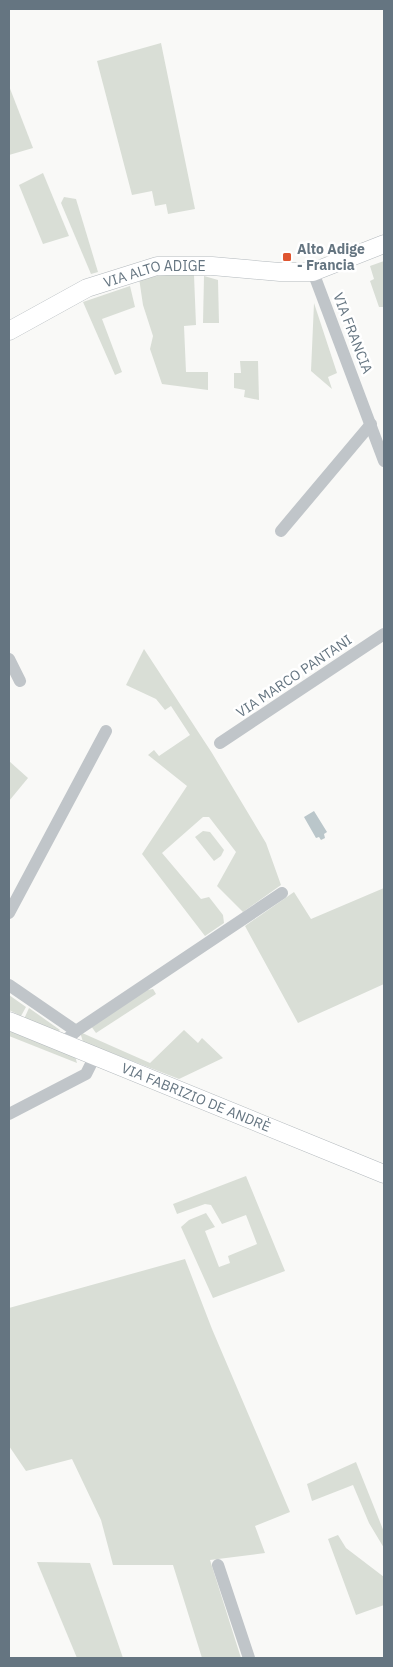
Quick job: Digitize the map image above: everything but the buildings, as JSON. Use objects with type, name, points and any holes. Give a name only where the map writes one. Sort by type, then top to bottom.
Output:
[{"type":"street","points":[[313,272],[384,244]]},
{"type":"street","name":"VIA ALTO ADIGE","points":[[9,331],[87,288],[158,266],[212,266],[280,272],[313,272]]},
{"type":"street","name":"VIA FRANCIA","points":[[313,272],[384,461]]},
{"type":"street","points":[[281,530],[371,424]]},
{"type":"street","name":"VIA MARCO PANTANI","points":[[220,743],[384,634]]},
{"type":"street","points":[[9,659],[20,681]]},
{"type":"street","points":[[9,913],[106,731]]},
{"type":"street","points":[[63,1043],[76,1031],[282,893]]},
{"type":"street","points":[[9,985],[76,1031]]},
{"type":"street","name":"VIA FABRIZIO DE ANDRÈ","points":[[9,1021],[384,1174]]},
{"type":"street","points":[[9,1114],[86,1074],[94,1056]]},
{"type":"street","points":[[218,1565],[249,1658]]},
{"type":"shaded area","points":[[161,43],[195,209],[168,214],[166,204],[155,206],[152,191],[132,195],[97,61]]},
{"type":"shaded area","points":[[9,86],[33,148],[9,155]]},
{"type":"shaded area","points":[[43,173],[69,236],[43,244],[19,185]]},
{"type":"shaded area","points":[[64,197],[76,199],[98,272],[91,274],[61,203]]},
{"type":"shaded area","points":[[384,261],[384,307],[379,307],[370,281],[374,279],[370,266]]},
{"type":"shaded area","points":[[194,275],[196,325],[184,326],[186,372],[208,372],[208,390],[162,384],[150,349],[153,336],[143,305],[139,278]]},
{"type":"shaded area","points":[[204,276],[218,280],[219,323],[203,323]]},
{"type":"shaded area","points":[[130,286],[135,307],[102,319],[122,372],[115,375],[83,302]]},
{"type":"shaded area","points":[[314,303],[337,373],[328,377],[332,389],[311,371]]},
{"type":"shaded area","points":[[240,361],[258,361],[259,400],[244,397],[245,390],[234,388],[234,373],[241,373]]},
{"type":"shaded area","points":[[144,649],[212,753],[266,843],[281,885],[243,912],[217,886],[236,852],[209,817],[203,817],[162,853],[201,899],[209,897],[223,915],[224,923],[205,936],[142,854],[187,786],[148,755],[154,750],[159,756],[190,735],[171,706],[165,710],[156,699],[126,685]]},
{"type":"shaded area","points":[[9,761],[28,778],[9,801]]},
{"type":"shaded area","points":[[314,811],[327,832],[324,834],[325,838],[321,840],[319,837],[316,838],[304,817]]},
{"type":"shaded area","points":[[203,831],[210,832],[224,850],[221,856],[214,861],[195,837]]},
{"type":"shaded area","points":[[384,888],[384,984],[298,1023],[245,926],[294,892],[311,919]]},
{"type":"shaded area","points":[[153,989],[156,994],[96,1033],[91,1026],[147,990]]},
{"type":"shaded area","points":[[9,995],[26,1007],[21,1016],[9,1010]]},
{"type":"shaded area","points":[[29,1008],[60,1030],[56,1033],[24,1019]]},
{"type":"shaded area","points":[[9,1029],[75,1056],[77,1063],[9,1036]]},
{"type":"shaded area","points":[[184,1030],[198,1043],[202,1038],[223,1058],[179,1079],[83,1042],[80,1032],[150,1063]]},
{"type":"shaded area","points":[[246,1176],[285,1271],[213,1298],[181,1227],[189,1220],[206,1213],[215,1227],[205,1231],[219,1267],[230,1263],[228,1256],[257,1244],[246,1215],[222,1224],[211,1205],[205,1204],[177,1214],[173,1204]]},
{"type":"shaded area","points":[[185,1259],[212,1329],[290,1512],[255,1526],[265,1553],[210,1560],[241,1658],[202,1658],[173,1565],[113,1565],[101,1520],[72,1459],[26,1471],[9,1446],[9,1308]]},
{"type":"shaded area","points":[[356,1462],[384,1532],[384,1548],[369,1523],[353,1485],[312,1501],[307,1484]]},
{"type":"shaded area","points":[[338,1535],[346,1548],[384,1577],[384,1605],[356,1615],[328,1539]]},
{"type":"shaded area","points":[[37,1562],[90,1563],[123,1658],[77,1658]]},
{"type":"place","name":"Alto Adige - Francia","points":[[287,257]]}]
